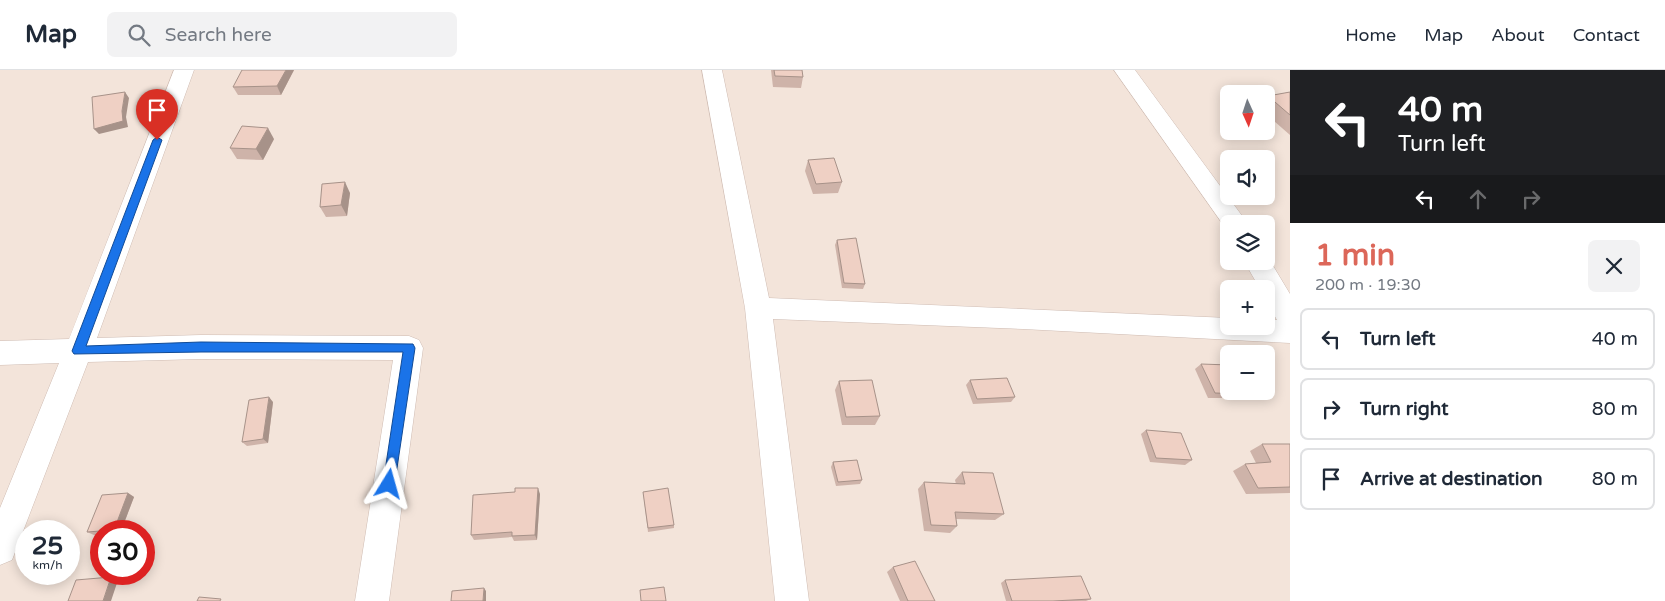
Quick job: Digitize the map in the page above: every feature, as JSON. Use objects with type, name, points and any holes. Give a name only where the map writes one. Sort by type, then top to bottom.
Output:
[{"type":"street","points":[[0,548],[78,351],[184,70]]},
{"type":"street","points":[[712,70],[758,308],[792,601]]},
{"type":"street","points":[[1124,70],[1229,215]]},
{"type":"street","points":[[1262,270],[1290,318]]},
{"type":"street","points":[[758,308],[1023,318],[1290,332]]},
{"type":"street","points":[[0,353],[201,347],[409,348],[372,601]]},
{"type":"shaded area","points":[[0,70],[1290,70],[1290,601],[0,601]]},
{"type":"building","points":[[242,70],[286,70],[277,86],[233,87]]},
{"type":"building","points":[[774,70],[802,70],[803,77],[775,76]]},
{"type":"building","points":[[125,92],[122,111],[123,121],[94,129],[92,97]]},
{"type":"building","points":[[1290,92],[1290,115],[1275,102],[1275,95]]},
{"type":"building","points":[[242,126],[268,128],[256,149],[230,148]]},
{"type":"building","points":[[834,158],[842,182],[816,184],[808,160]]},
{"type":"building","points":[[345,182],[341,205],[320,207],[322,184]]},
{"type":"building","points":[[856,238],[865,284],[844,283],[837,240]]},
{"type":"building","points":[[1201,364],[1220,365],[1220,393],[1215,393]]},
{"type":"building","points":[[1007,378],[1015,397],[977,399],[970,380]]},
{"type":"building","points":[[872,380],[880,416],[846,417],[839,381]]},
{"type":"building","points":[[269,397],[263,439],[242,442],[249,400]]},
{"type":"building","points":[[1146,430],[1181,433],[1192,460],[1156,458]]},
{"type":"building","points":[[1262,444],[1290,444],[1290,487],[1258,488],[1245,464],[1271,462]]},
{"type":"building","points":[[857,460],[862,480],[838,482],[833,462]]},
{"type":"building","points":[[962,472],[993,473],[1004,514],[955,512],[957,526],[931,525],[924,482],[965,484]]},
{"type":"building","points":[[515,488],[538,488],[535,535],[512,536],[512,532],[471,535],[473,495],[515,492]]},
{"type":"building","points":[[668,488],[674,525],[648,528],[643,492]]},
{"type":"building","points":[[128,493],[118,520],[92,520],[102,495]]},
{"type":"building","points":[[915,561],[935,601],[908,601],[893,567]]},
{"type":"building","points":[[1081,576],[1091,599],[1012,601],[1005,580]]},
{"type":"building","points":[[90,579],[90,585],[108,585],[103,601],[68,601],[74,585],[80,585],[80,580]]},
{"type":"building","points":[[664,587],[666,601],[641,601],[640,590]]},
{"type":"building","points":[[484,588],[483,601],[451,601],[452,591]]},
{"type":"building","points":[[199,597],[221,599],[220,601],[197,601]]},
{"type":"route","points":[[157,140],[78,351],[201,347],[409,348],[389,484]]}]
